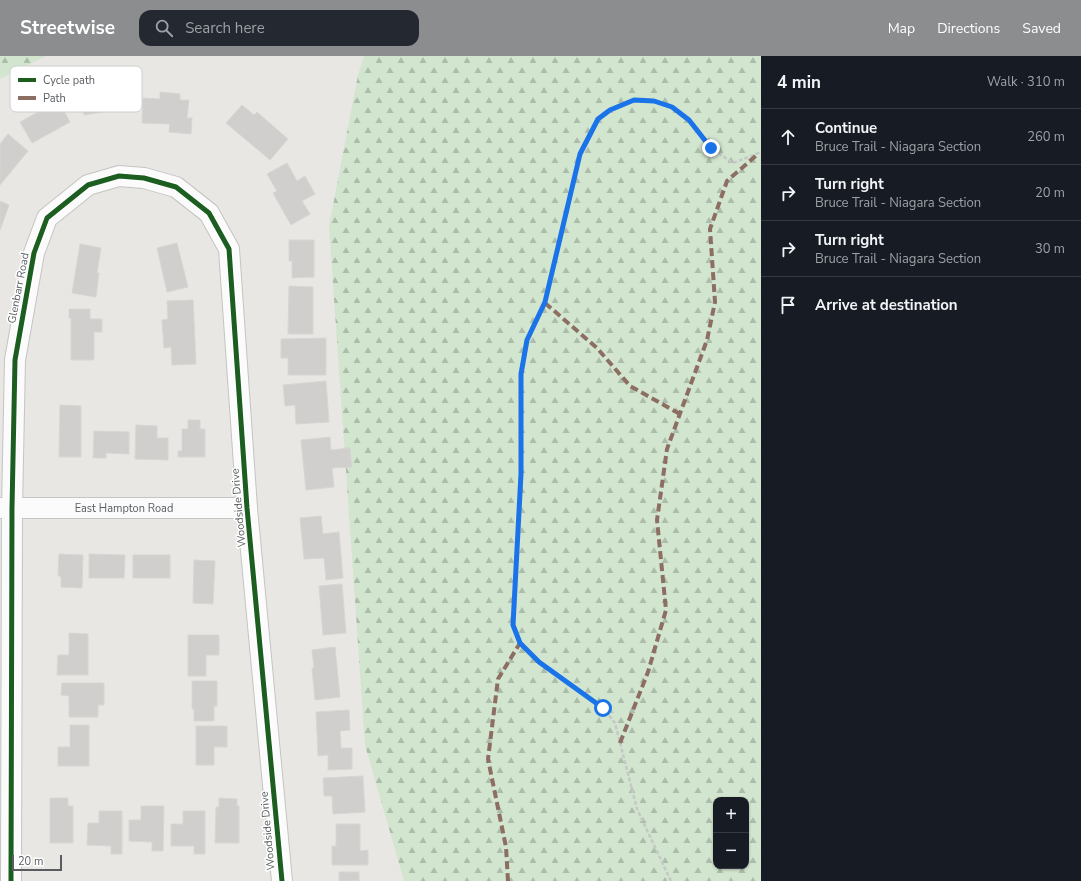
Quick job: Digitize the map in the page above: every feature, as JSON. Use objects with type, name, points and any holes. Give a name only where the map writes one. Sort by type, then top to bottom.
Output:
[{"type":"street","name":"Glenbarr Road","points":[[11,881],[6,508],[15,360],[34,253],[47,218],[88,185],[119,176],[144,178]]},
{"type":"street","name":"Woodside Drive","points":[[144,178],[176,187],[209,214],[229,249],[247,508],[282,881]]},
{"type":"street","name":"East Hampton Road","points":[[6,508],[247,508]]},
{"type":"path","points":[[671,881],[637,809],[615,723],[603,708],[539,662],[520,643],[513,625],[521,474],[521,374],[527,340],[545,302],[580,154],[598,119],[610,110],[634,100],[654,101],[672,107],[689,120],[711,148],[733,163],[761,152]]},
{"type":"green space","points":[[0,56],[46,56],[26,66],[10,66],[10,74],[0,79]]},
{"type":"green space","points":[[364,56],[761,56],[761,881],[404,881],[365,745],[329,226],[358,75]]},
{"type":"building","points":[[160,92],[180,94],[180,100],[189,100],[187,118],[192,118],[191,134],[169,132],[170,124],[142,123],[143,98],[160,99]]},
{"type":"building","points":[[242,105],[254,115],[257,112],[288,139],[270,160],[226,123]]},
{"type":"building","points":[[38,112],[64,112],[70,122],[32,143],[20,122]]},
{"type":"building","points":[[84,112],[103,112],[84,115]]},
{"type":"building","points":[[8,134],[28,151],[0,185],[0,144]]},
{"type":"building","points":[[287,163],[297,181],[305,176],[315,194],[302,201],[310,214],[291,225],[273,193],[277,191],[267,174]]},
{"type":"building","points":[[0,201],[9,205],[0,230]]},
{"type":"building","points":[[289,240],[314,240],[314,277],[292,278],[292,261],[289,261]]},
{"type":"building","points":[[177,243],[188,287],[167,292],[157,248]]},
{"type":"building","points":[[80,244],[101,248],[97,273],[99,273],[96,297],[72,293]]},
{"type":"building","points":[[289,286],[313,287],[313,334],[288,334]]},
{"type":"building","points":[[193,300],[196,364],[172,365],[171,347],[164,348],[162,320],[168,319],[167,301]]},
{"type":"building","points":[[69,309],[90,309],[90,319],[102,319],[102,332],[94,332],[94,360],[71,360],[71,318],[69,318]]},
{"type":"building","points":[[326,338],[326,375],[288,375],[288,358],[281,358],[281,339]]},
{"type":"building","points":[[326,381],[329,422],[296,424],[295,405],[285,406],[283,385]]},
{"type":"building","points":[[60,405],[81,406],[81,457],[59,457]]},
{"type":"building","points":[[188,420],[200,420],[200,429],[205,429],[205,457],[178,457],[178,451],[182,451],[182,429],[188,429]]},
{"type":"building","points":[[136,425],[157,426],[157,438],[168,438],[168,460],[135,459]]},
{"type":"building","points":[[94,431],[129,432],[129,454],[106,453],[106,458],[93,458]]},
{"type":"building","points":[[330,437],[331,450],[350,448],[352,467],[332,468],[334,487],[306,490],[301,440]]},
{"type":"building","points":[[321,516],[323,534],[339,532],[343,578],[326,580],[324,558],[304,559],[300,518]]},
{"type":"building","points":[[59,554],[83,555],[82,588],[61,587],[61,576],[58,576]]},
{"type":"building","points":[[89,554],[125,555],[124,578],[89,578]]},
{"type":"building","points":[[133,555],[170,555],[170,578],[133,578]]},
{"type":"building","points":[[194,560],[215,561],[213,604],[193,603]]},
{"type":"building","points":[[342,584],[346,633],[323,635],[319,586]]},
{"type":"building","points":[[69,633],[88,634],[88,675],[57,675],[58,655],[69,655]]},
{"type":"building","points":[[188,635],[219,635],[219,655],[206,655],[206,676],[188,676]]},
{"type":"building","points":[[335,647],[340,697],[315,700],[312,650]]},
{"type":"building","points":[[192,681],[217,681],[217,706],[214,706],[214,721],[194,721],[194,709],[192,709]]},
{"type":"building","points":[[62,683],[104,683],[104,705],[98,705],[98,717],[69,717],[69,696],[61,695]]},
{"type":"building","points":[[349,710],[350,730],[340,731],[341,748],[352,748],[352,769],[328,770],[328,755],[318,756],[316,712]]},
{"type":"building","points":[[70,725],[89,725],[89,766],[58,766],[58,747],[70,747]]},
{"type":"building","points":[[196,726],[227,726],[227,747],[214,747],[214,765],[196,765]]},
{"type":"building","points":[[363,776],[365,812],[333,814],[332,796],[324,796],[323,778]]},
{"type":"building","points":[[50,798],[68,798],[68,806],[73,806],[73,843],[50,843]]},
{"type":"building","points":[[219,798],[237,799],[237,806],[239,806],[239,843],[215,843],[216,807],[219,807]]},
{"type":"building","points":[[141,806],[164,806],[163,851],[152,851],[152,842],[129,841],[129,820],[141,820]]},
{"type":"building","points":[[99,811],[122,811],[122,854],[111,854],[111,846],[87,845],[88,823],[99,823]]},
{"type":"building","points":[[183,811],[205,811],[205,854],[194,854],[194,846],[171,846],[171,824],[183,824]]},
{"type":"building","points":[[336,824],[360,824],[360,851],[368,850],[368,865],[332,865],[332,846],[336,846]]},
{"type":"building","points":[[339,872],[359,872],[359,881],[339,881]]},
{"type":"marked path","points":[[620,743],[648,672],[666,610],[657,520],[667,449],[707,340],[715,302],[710,229],[727,181],[758,154]]},
{"type":"marked path","points":[[545,303],[597,348],[630,386],[680,414]]},
{"type":"marked path","points":[[508,881],[506,847],[488,759],[498,679],[520,643]]},
{"type":"cycle path","points":[[11,881],[12,508],[15,360],[34,253],[47,218],[88,185],[119,176],[144,178],[176,187],[209,213],[229,249],[247,508],[282,881]]},
{"type":"route","points":[[603,708],[539,662],[520,643],[513,625],[521,474],[521,374],[527,340],[545,302],[580,154],[598,119],[610,110],[634,100],[654,101],[672,107],[689,120],[711,148]]}]
